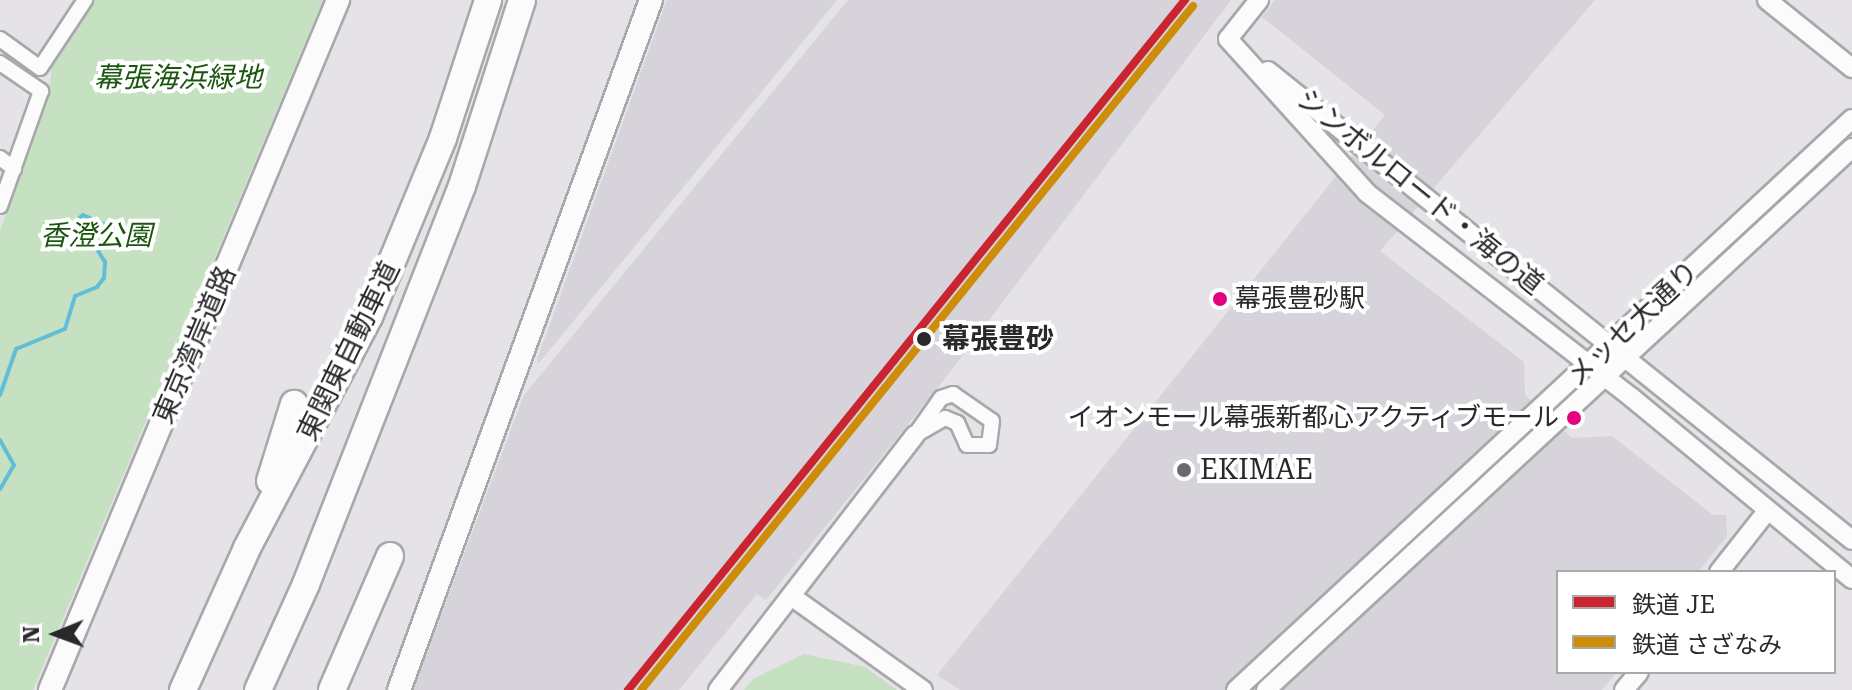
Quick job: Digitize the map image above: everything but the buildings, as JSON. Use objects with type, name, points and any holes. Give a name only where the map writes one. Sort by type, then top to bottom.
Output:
[{"type":"highway","name":"東京湾岸道路","points":[[50,690],[338,0]]},
{"type":"highway","name":"東関東自動車道","points":[[183,690],[247,548],[369,317],[443,138],[488,0]]},
{"type":"highway","name":"東関東自動車道","points":[[258,690],[306,584],[457,201],[522,0]]},
{"type":"highway","points":[[399,690],[651,0]]},
{"type":"highway","points":[[247,548],[294,404]]},
{"type":"highway","points":[[332,690],[390,556]]},
{"type":"street","points":[[0,39],[40,68],[85,0]]},
{"type":"street","points":[[1228,39],[1259,0]]},
{"type":"street","points":[[1767,0],[1852,68]]},
{"type":"street","name":"シンボルロード・海の道","points":[[1228,39],[1367,193],[1596,371],[1852,579]]},
{"type":"street","name":"シンボルロード・海の道","points":[[1228,39],[1852,540]]},
{"type":"street","points":[[0,63],[41,91],[0,206]]},
{"type":"street","name":"メッセ大通り","points":[[1619,350],[1852,119]]},
{"type":"street","name":"メッセ大通り","points":[[1236,690],[1852,148]]},
{"type":"street","points":[[0,158],[14,169]]},
{"type":"street","name":"メッセ大通り","points":[[1266,690],[1596,371]]},
{"type":"street","points":[[718,690],[941,398],[953,394],[992,421],[994,433],[989,445],[973,448],[957,423],[945,418],[915,435]]},
{"type":"street","points":[[1721,570],[1768,510]]},
{"type":"street","points":[[791,596],[923,690]]},
{"type":"street","points":[[1624,690],[1637,674]]},
{"type":"shaded area","points":[[667,0],[837,0],[539,363],[537,360]]},
{"type":"shaded area","points":[[848,0],[1231,0],[943,381],[766,600],[757,594],[679,690],[413,690],[524,395]]},
{"type":"shaded area","points":[[1275,0],[1595,0],[1380,251],[1524,362],[1525,395],[1572,438],[1612,436],[1713,515],[1726,515],[1727,536],[1700,570],[1556,570],[1556,674],[1615,674],[1602,690],[960,690],[937,675],[1385,115],[1262,17]]},
{"type":"green space","name":"香澄公園","points":[[91,0],[323,0],[33,690],[0,690],[0,231],[50,86],[52,61]]},
{"type":"green space","points":[[804,654],[865,667],[897,690],[744,690],[753,679]]},
{"type":"waterway","points":[[0,395],[16,349],[65,329],[75,296],[97,287],[104,278],[105,262],[78,219],[83,215],[108,226]]},
{"type":"waterway","points":[[0,440],[14,465],[0,489]]},
{"type":"rail line","name":"JE","points":[[628,690],[1185,0]]},
{"type":"rail line","name":"さざなみ","points":[[641,690],[1193,6]]},
{"type":"place","name":"幕張豊砂駅","points":[[1220,299]]},
{"type":"place","name":"幕張豊砂","points":[[924,339]]},
{"type":"place","name":"イオンモール幕張新都心アクティブモール","points":[[1574,418]]},
{"type":"place","name":"EKIMAE","points":[[1184,470]]},
{"type":"park label","name":"幕張海浜緑地","points":[[178,78]]}]
